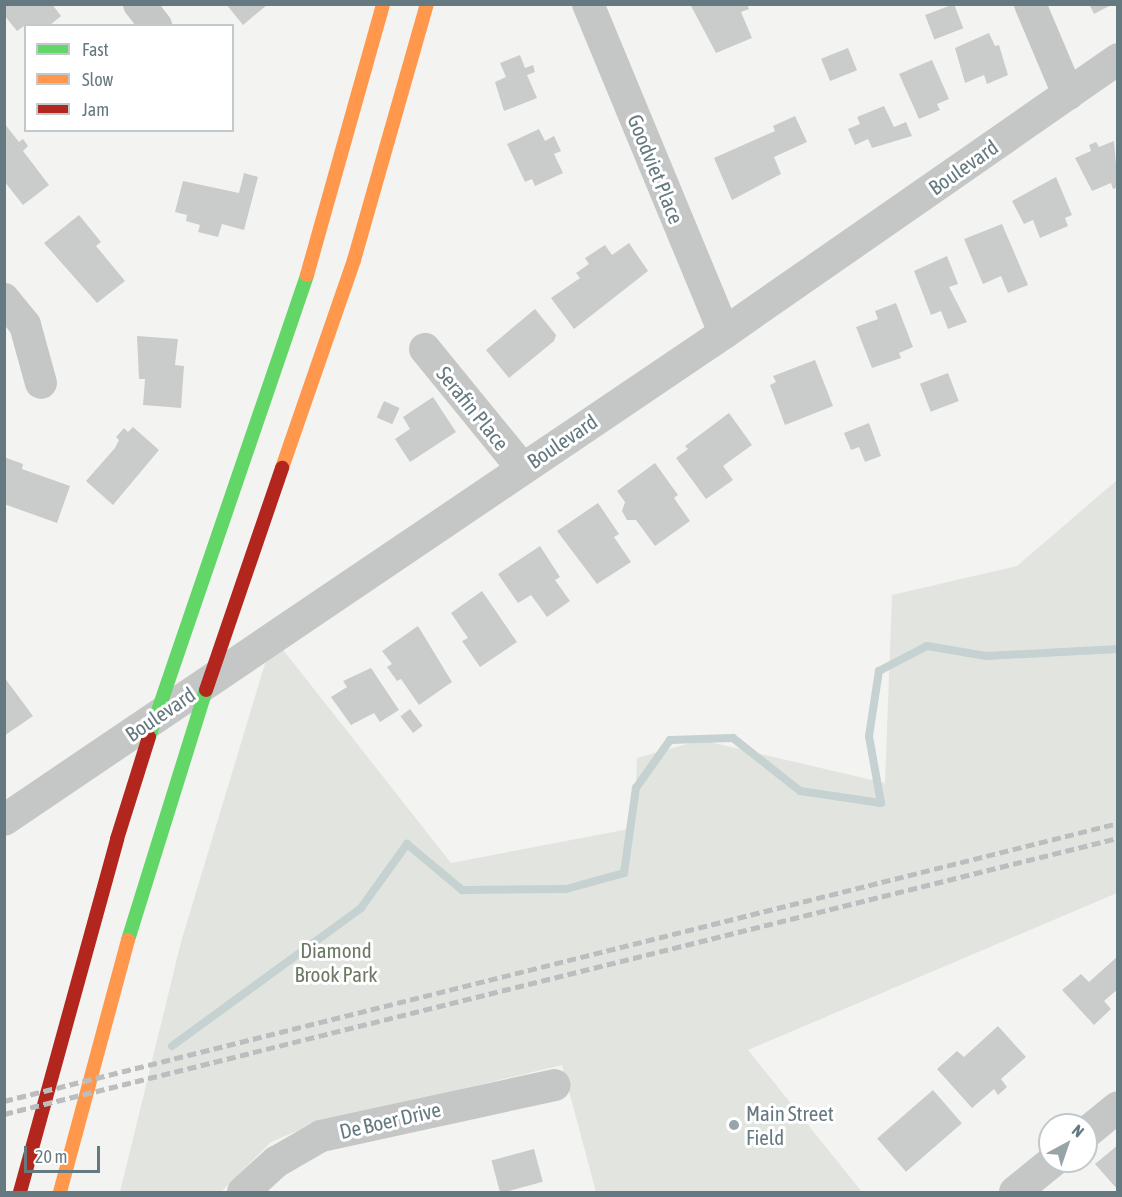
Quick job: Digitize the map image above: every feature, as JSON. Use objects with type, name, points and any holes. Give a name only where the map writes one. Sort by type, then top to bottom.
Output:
[{"type":"highway","points":[[20,1192],[95,913],[194,604],[316,247],[383,4]]},
{"type":"highway","points":[[60,1192],[154,851],[247,569],[350,273],[427,4]]},
{"type":"street","points":[[140,4],[155,24]]},
{"type":"street","name":"Goodviet Place","points":[[588,4],[724,333]]},
{"type":"street","points":[[1030,4],[1068,94]]},
{"type":"street","name":"Boulevard","points":[[4,820],[724,333],[1118,59]]},
{"type":"street","points":[[4,299],[25,325],[41,383]]},
{"type":"street","name":"Serafin Place","points":[[425,349],[522,468]]},
{"type":"street","name":"De Boer Drive","points":[[243,1192],[276,1162],[321,1136],[554,1085]]},
{"type":"street","points":[[1098,1123],[1118,1107]]},
{"type":"street","points":[[1015,1192],[1038,1173]]},
{"type":"green space","name":"Diamond Brook Park","points":[[1117,480],[1117,893],[748,1050],[862,1192],[596,1192],[562,1065],[311,1125],[271,1142],[221,1192],[120,1192],[181,942],[273,637],[451,863],[634,828],[637,758],[701,740],[885,783],[892,595],[1017,566]]},
{"type":"building","points":[[4,4],[52,4],[61,16],[51,24],[24,24],[17,31],[4,15]]},
{"type":"building","points":[[226,4],[268,4],[243,25]]},
{"type":"building","points":[[690,4],[747,4],[749,9],[741,12],[752,38],[716,53]]},
{"type":"building","points":[[954,4],[963,28],[934,39],[925,15]]},
{"type":"building","points":[[1089,4],[1113,4],[1094,14]]},
{"type":"building","points":[[989,33],[995,46],[999,45],[1008,75],[987,84],[984,75],[965,83],[955,48]]},
{"type":"building","points":[[848,48],[857,70],[830,81],[821,59]]},
{"type":"building","points":[[520,55],[525,68],[533,65],[535,72],[527,75],[537,98],[504,111],[495,82],[506,77],[500,63]]},
{"type":"building","points":[[932,60],[949,99],[937,104],[940,110],[919,119],[899,74]]},
{"type":"building","points":[[884,106],[894,127],[906,122],[912,136],[872,148],[868,139],[855,145],[848,129],[860,124],[857,117]]},
{"type":"building","points":[[795,116],[807,142],[774,157],[781,174],[732,200],[714,158],[775,131],[773,126]]},
{"type":"building","points":[[4,123],[19,142],[23,139],[28,146],[23,151],[49,185],[23,205],[4,181]]},
{"type":"building","points":[[539,129],[545,141],[554,136],[561,151],[554,154],[563,173],[535,186],[532,179],[525,182],[507,144]]},
{"type":"building","points":[[1114,141],[1118,187],[1113,189],[1111,183],[1092,191],[1075,158],[1091,151],[1089,145],[1096,142],[1099,147]]},
{"type":"building","points":[[244,173],[258,177],[244,230],[222,224],[218,237],[198,232],[200,225],[186,221],[187,215],[175,212],[183,181],[239,193]]},
{"type":"building","points":[[1056,177],[1072,215],[1065,218],[1068,226],[1040,238],[1033,220],[1024,224],[1012,201]]},
{"type":"building","points":[[79,215],[101,242],[96,246],[125,281],[97,303],[44,243]]},
{"type":"building","points":[[1002,224],[1028,285],[1008,293],[1001,276],[983,284],[964,239]]},
{"type":"building","points":[[629,243],[648,271],[574,329],[551,298],[580,278],[576,273],[589,264],[585,258],[605,245],[612,255]]},
{"type":"building","points":[[947,256],[958,284],[949,287],[967,322],[948,329],[941,311],[931,315],[914,271]]},
{"type":"building","points":[[896,303],[913,347],[899,353],[901,358],[872,368],[856,327],[878,319],[875,311]]},
{"type":"building","points":[[535,309],[556,335],[554,341],[509,378],[486,350]]},
{"type":"building","points":[[137,336],[178,339],[175,365],[184,366],[181,408],[143,405],[145,379],[139,379]]},
{"type":"building","points":[[815,360],[833,406],[785,425],[770,385],[776,382],[773,376]]},
{"type":"building","points":[[948,373],[959,401],[931,412],[920,384]]},
{"type":"building","points":[[433,397],[456,432],[410,462],[395,439],[410,429],[403,417]]},
{"type":"building","points":[[384,401],[400,408],[392,424],[377,417]]},
{"type":"building","points":[[729,413],[752,445],[723,466],[733,480],[706,499],[676,458],[688,449],[685,446]]},
{"type":"building","points":[[869,423],[881,456],[865,462],[859,447],[851,450],[844,433]]},
{"type":"building","points":[[133,427],[159,450],[113,505],[86,481],[115,448],[119,440],[116,437],[124,428],[128,432]]},
{"type":"building","points":[[4,457],[23,464],[22,469],[70,486],[57,523],[4,504]]},
{"type":"building","points":[[655,463],[678,495],[674,498],[690,521],[655,546],[636,520],[627,520],[622,511],[625,502],[617,491]]},
{"type":"building","points":[[598,503],[619,534],[614,537],[631,562],[597,584],[557,531]]},
{"type":"building","points":[[540,546],[560,577],[555,580],[570,601],[547,617],[531,595],[518,603],[498,574]]},
{"type":"building","points":[[482,591],[517,642],[480,667],[462,641],[468,638],[451,613]]},
{"type":"building","points":[[418,626],[452,682],[419,705],[401,679],[397,681],[387,667],[392,664],[382,651]]},
{"type":"building","points":[[371,668],[399,710],[380,722],[374,713],[351,725],[331,697],[347,687],[343,681]]},
{"type":"building","points":[[4,677],[33,716],[4,736]]},
{"type":"building","points":[[410,709],[423,726],[413,733],[400,716]]},
{"type":"building","points":[[1118,956],[1118,989],[1104,1001],[1111,1009],[1094,1025],[1062,990],[1081,974],[1089,982]]},
{"type":"building","points":[[998,1026],[1026,1057],[1001,1079],[1007,1087],[998,1095],[994,1089],[972,1108],[937,1069],[957,1051],[964,1057]]},
{"type":"building","points":[[933,1090],[962,1123],[906,1172],[877,1139]]},
{"type":"building","points":[[1118,1145],[1118,1190],[1098,1167],[1098,1162]]},
{"type":"building","points":[[534,1149],[543,1182],[500,1192],[491,1160]]},
{"type":"waterway","points":[[172,1046],[361,908],[407,844],[462,890],[566,889],[624,873],[636,788],[670,740],[733,738],[800,791],[881,803],[869,736],[879,671],[927,646],[986,656],[1118,649]]},
{"type":"railway","points":[[4,1101],[1118,823]]},
{"type":"railway","points":[[4,1114],[1118,838]]},
{"type":"traffic: fast","points":[[149,737],[307,275]]},
{"type":"traffic: fast","points":[[128,940],[206,690]]},
{"type":"traffic: slow","points":[[307,275],[383,4]]},
{"type":"traffic: slow","points":[[282,468],[354,260],[427,4]]},
{"type":"traffic: slow","points":[[60,1192],[128,940]]},
{"type":"traffic: jam","points":[[206,690],[282,468]]},
{"type":"traffic: jam","points":[[20,1192],[117,839],[149,737]]},
{"type":"place","name":"Main Street Field","points":[[734,1125]]}]
